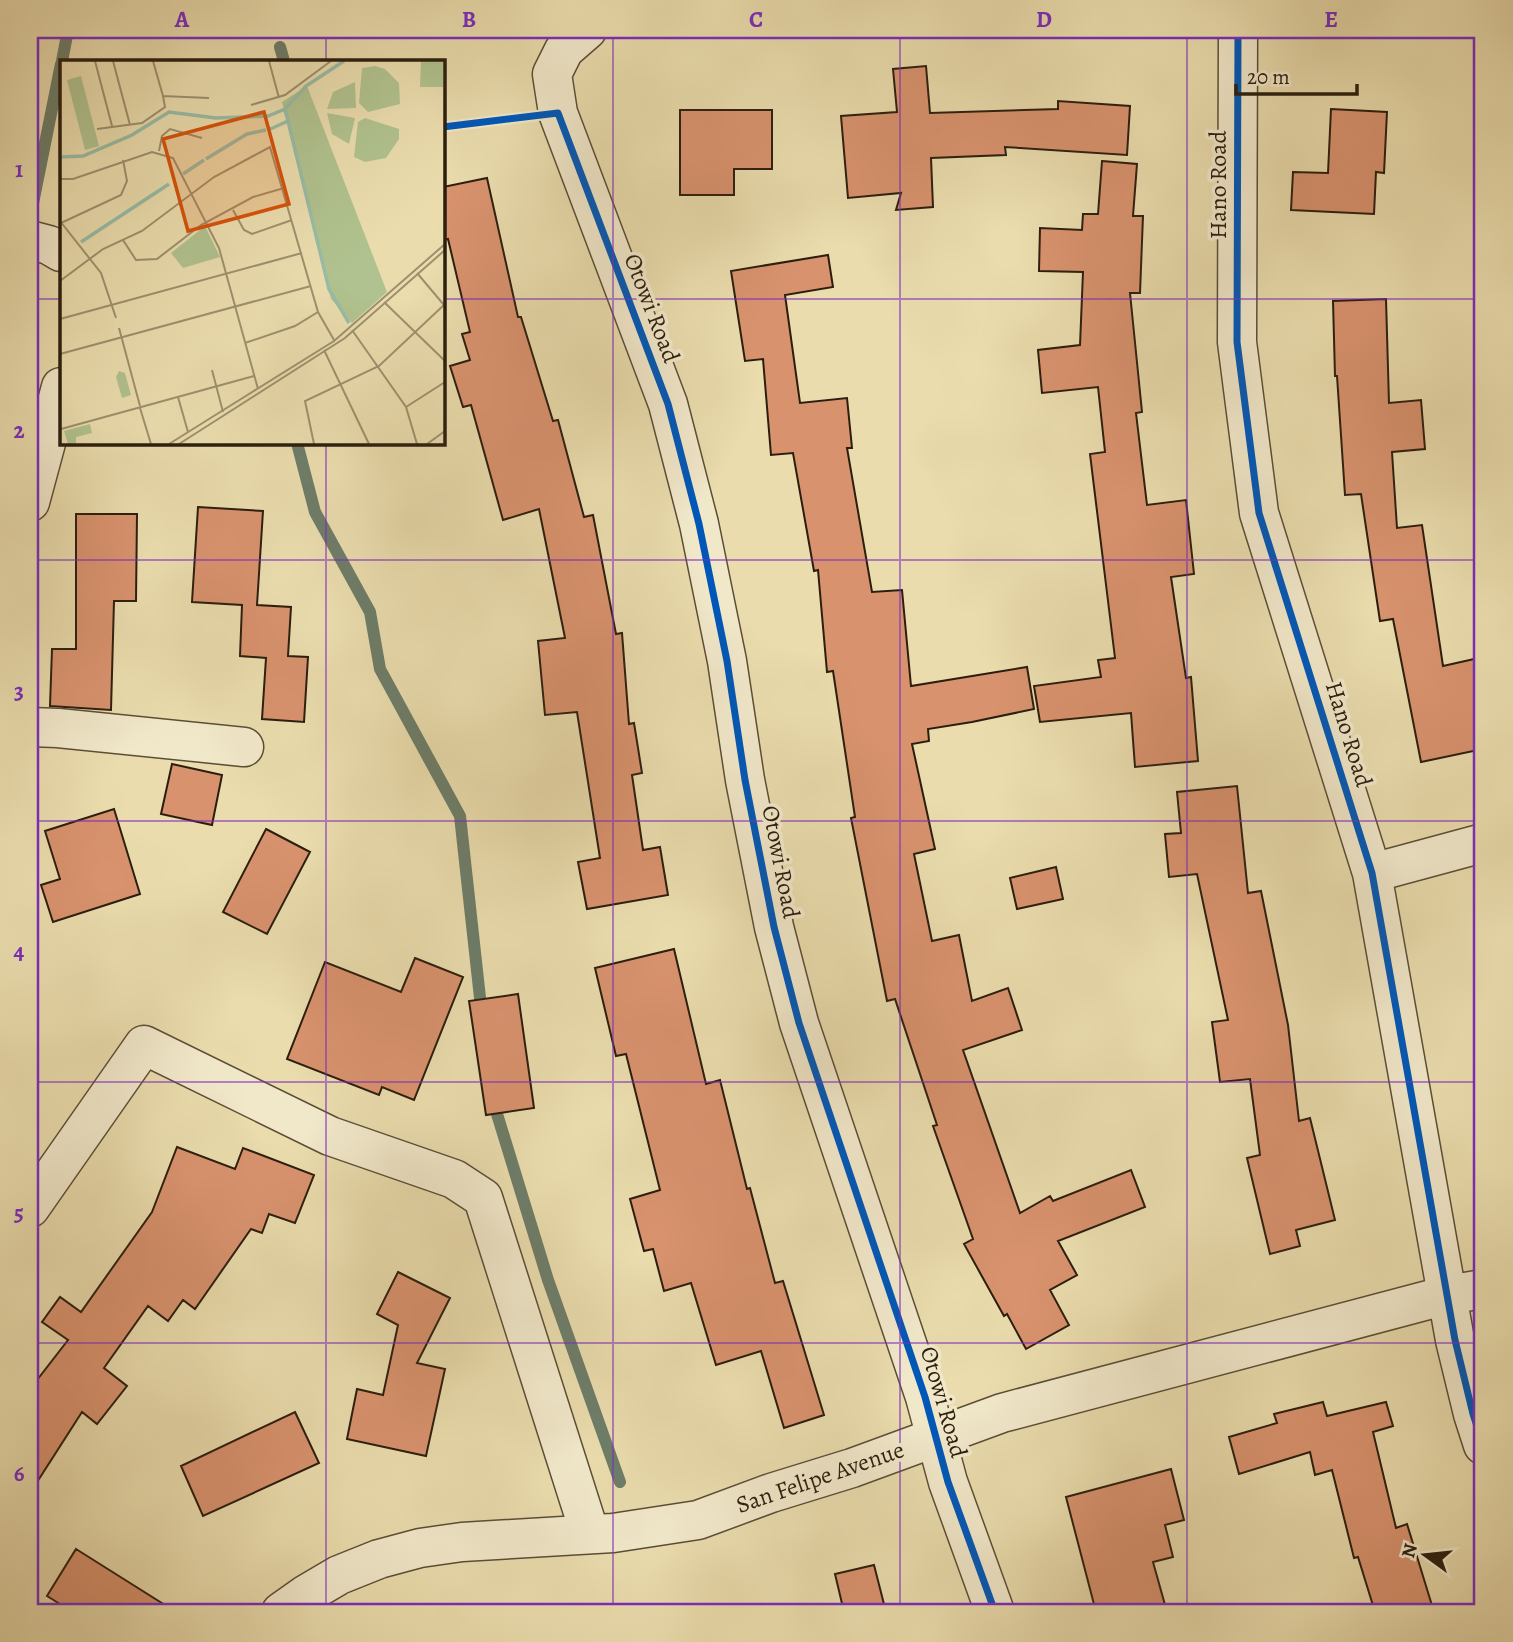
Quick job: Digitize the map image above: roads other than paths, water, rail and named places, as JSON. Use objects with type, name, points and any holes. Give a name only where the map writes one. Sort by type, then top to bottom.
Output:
[{"type":"street","name":"Hano Road","points":[[1238,30],[1237,342],[1259,513],[1372,873],[1465,1292],[1467,1388],[1483,1446]]},
{"type":"street","name":"Otowi Road","points":[[575,40],[552,74],[558,113],[668,404],[699,524],[727,661],[745,780],[774,927],[799,1023],[921,1385],[948,1482],[995,1612]]},
{"type":"street","points":[[30,502],[60,391]]},
{"type":"street","points":[[30,727],[244,747]]},
{"type":"street","points":[[1372,873],[1483,843]]},
{"type":"street","points":[[30,1208],[144,1045],[330,1136],[454,1179],[483,1198],[590,1534]]},
{"type":"street","name":"San Felipe Avenue","points":[[281,1612],[305,1594],[339,1575],[379,1559],[419,1548],[462,1542],[614,1533],[698,1520],[1002,1413],[1465,1292]]},
{"type":"waterway","points":[[62,60],[68,30]]},
{"type":"waterway","points":[[280,47],[284,60]]},
{"type":"waterway","points":[[30,218],[60,69]]},
{"type":"waterway","points":[[297,444],[315,512],[370,612],[380,669],[460,816],[482,1016]]},
{"type":"waterway","points":[[497,1114],[548,1280],[620,1482]]}]
